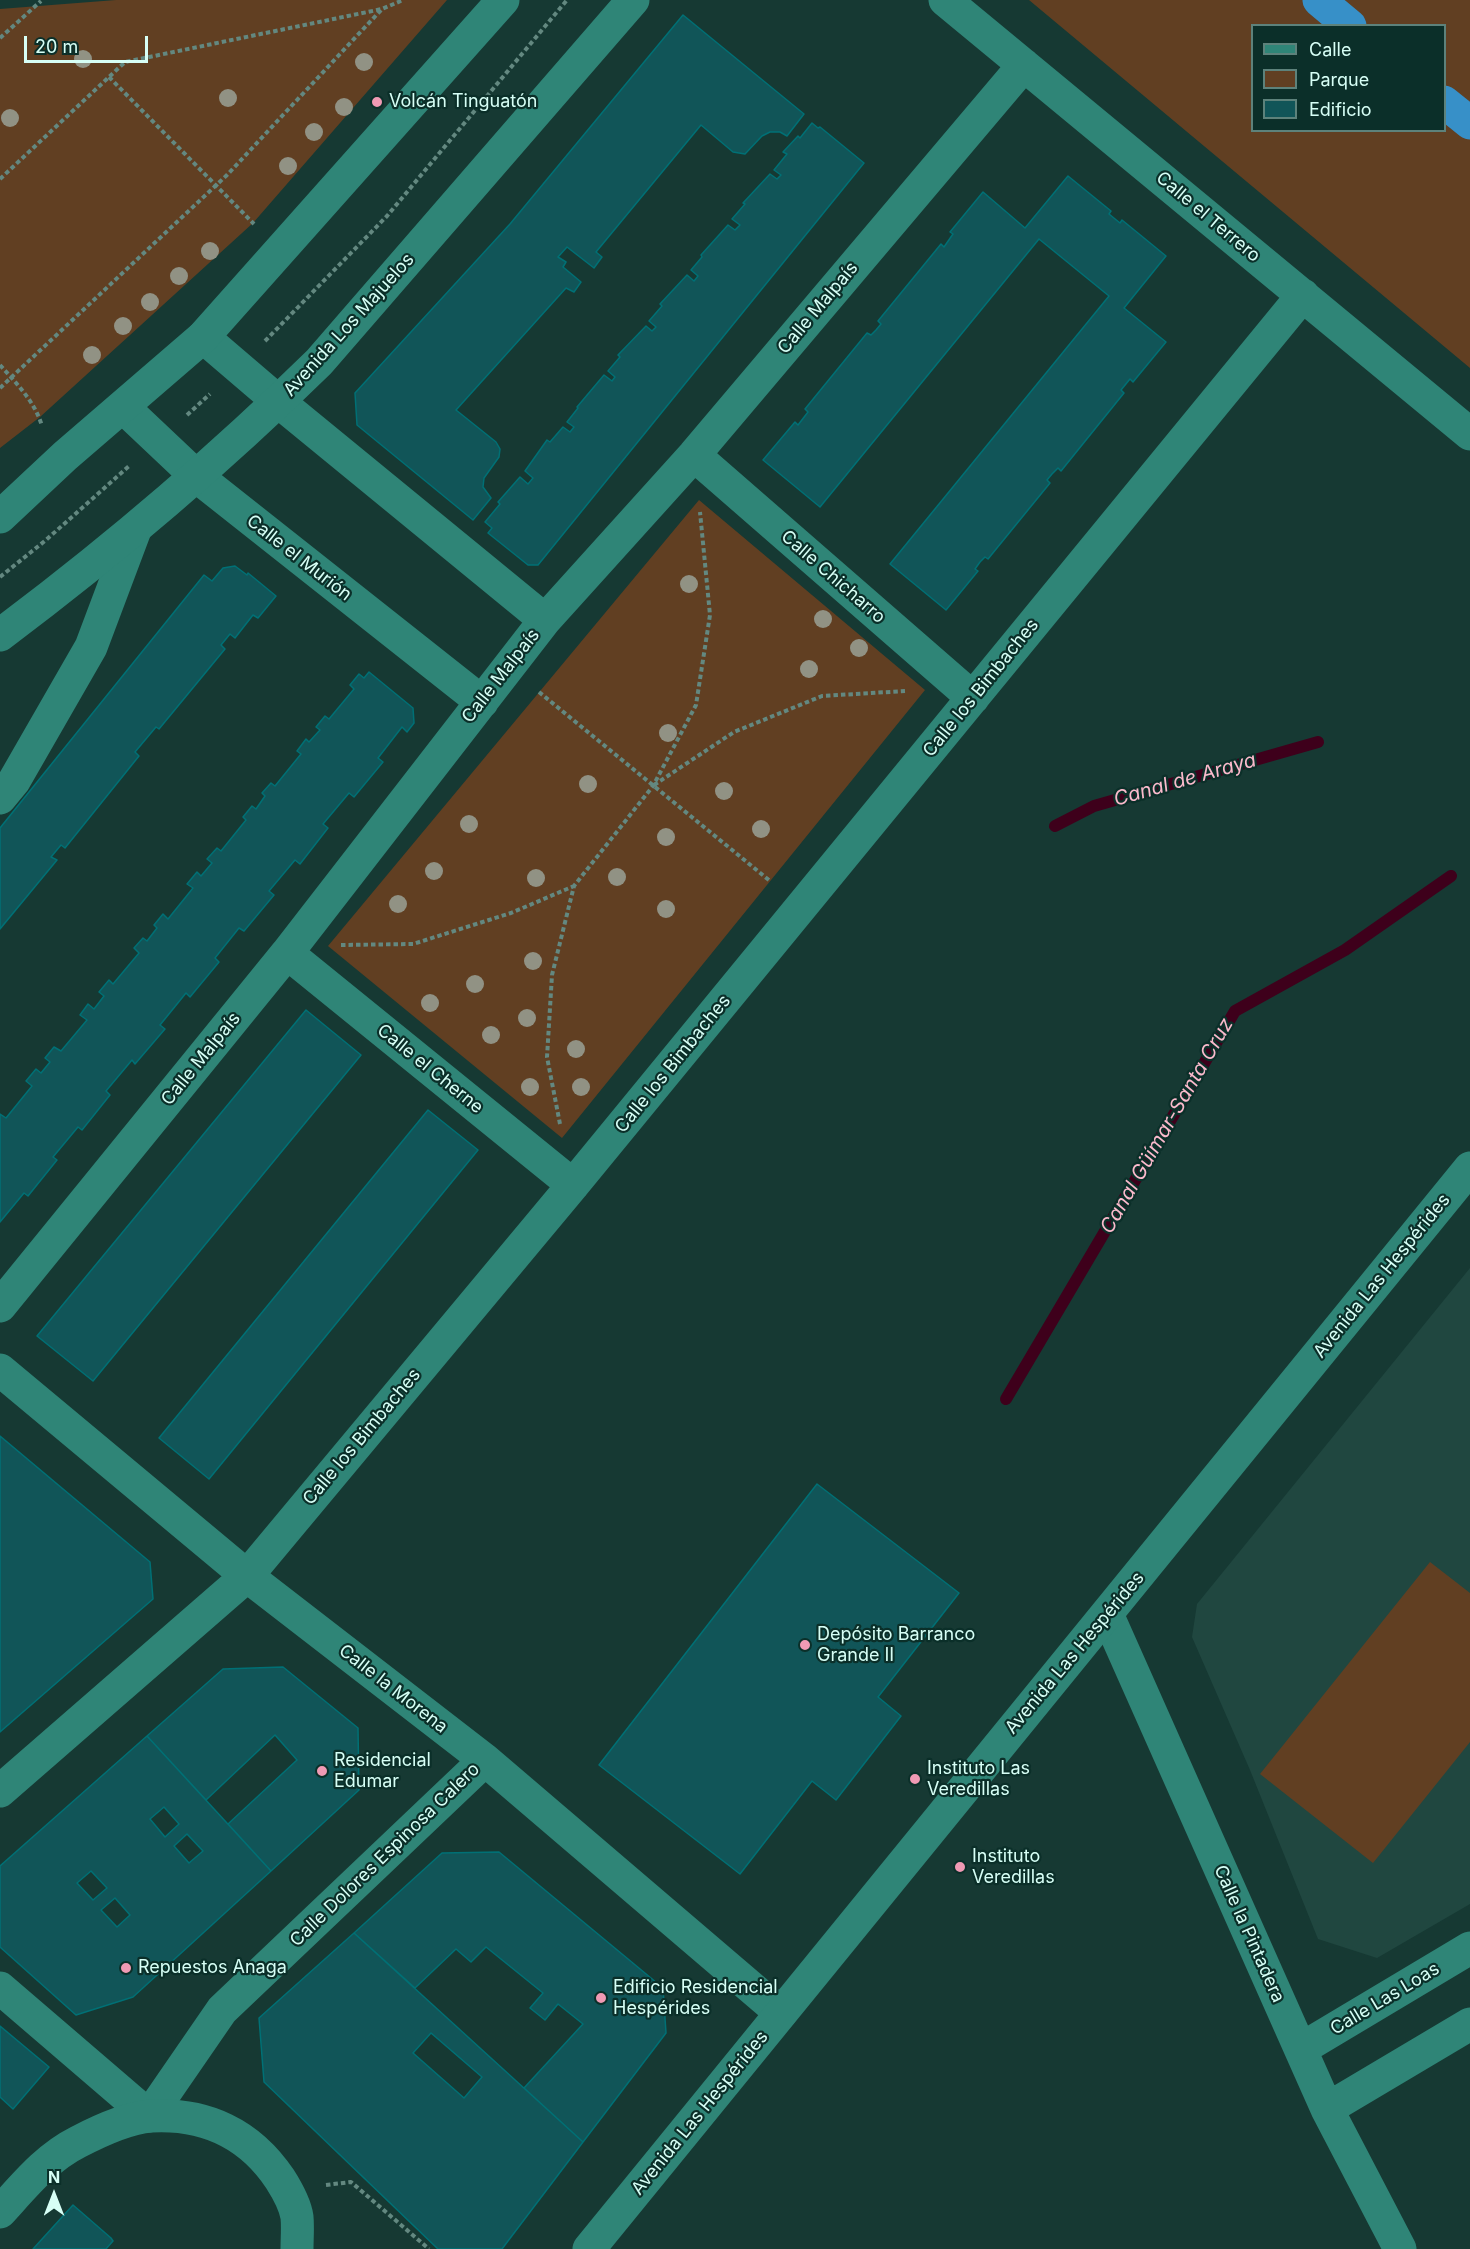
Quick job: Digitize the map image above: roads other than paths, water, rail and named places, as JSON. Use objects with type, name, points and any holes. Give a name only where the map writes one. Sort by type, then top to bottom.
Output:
[{"type":"highway","points":[[1319,0],[1348,24]]},
{"type":"highway","points":[[1446,104],[1470,123]]},
{"type":"street","points":[[0,517],[65,456],[203,337],[503,0]]},
{"type":"street","name":"Avenida Los Majuelos","points":[[0,635],[135,530],[279,402],[319,362],[633,0]]},
{"type":"street","name":"Calle el Terrero","points":[[945,0],[1470,434]]},
{"type":"street","name":"Calle Malpaís","points":[[0,1306],[287,953],[545,620],[694,455],[1023,64]]},
{"type":"street","name":"Calle los Bimbaches","points":[[0,1791],[246,1575],[573,1185],[1303,295]]},
{"type":"street","points":[[203,337],[545,620]]},
{"type":"street","name":"Calle el Murión","points":[[123,407],[195,476],[482,702]]},
{"type":"street","name":"Calle Chicharro","points":[[694,455],[973,699]]},
{"type":"street","points":[[0,798],[14,781],[91,647],[135,530]]},
{"type":"street","name":"Calle el Cherne","points":[[287,953],[573,1185]]},
{"type":"street","name":"Avenida Las Hespérides","points":[[589,2249],[1470,1168]]},
{"type":"street","name":"Calle la Morena","points":[[0,1370],[246,1575],[484,1760],[781,2013]]},
{"type":"street","name":"Calle la Pintadera","points":[[1107,1614],[1327,2109],[1400,2249]]},
{"type":"street","name":"Calle Dolores Espinosa Calero","points":[[149,2116],[222,2010],[484,1760]]},
{"type":"street","name":"Calle Las Loas","points":[[1301,2049],[1470,1948]]},
{"type":"street","points":[[0,1988],[149,2116]]},
{"type":"street","points":[[1327,2109],[1470,2024]]},
{"type":"street","points":[[0,2212],[43,2165],[77,2142],[117,2125],[149,2116],[184,2117],[215,2124],[250,2144],[271,2166],[287,2190],[297,2216],[297,2249]]},
{"type":"waterway","name":"Canal de Araya","points":[[1055,826],[1094,806],[1318,742]]},
{"type":"waterway","name":"Canal Güímar-Santa Cruz","points":[[1006,1399],[1235,1011],[1345,950],[1451,876]]},
{"type":"place","name":"Volcán Tinguatón","points":[[377,102]]},
{"type":"place","name":"Depósito Barranco Grande II","points":[[805,1645]]},
{"type":"place","name":"Residencial Edumar","points":[[322,1771]]},
{"type":"place","name":"Instituto Las Veredillas","points":[[915,1779]]},
{"type":"place","name":"Instituto Veredillas","points":[[960,1867]]},
{"type":"place","name":"Repuestos Anaga","points":[[126,1968]]},
{"type":"place","name":"Edificio Residencial Hespérides","points":[[601,1998]]}]
